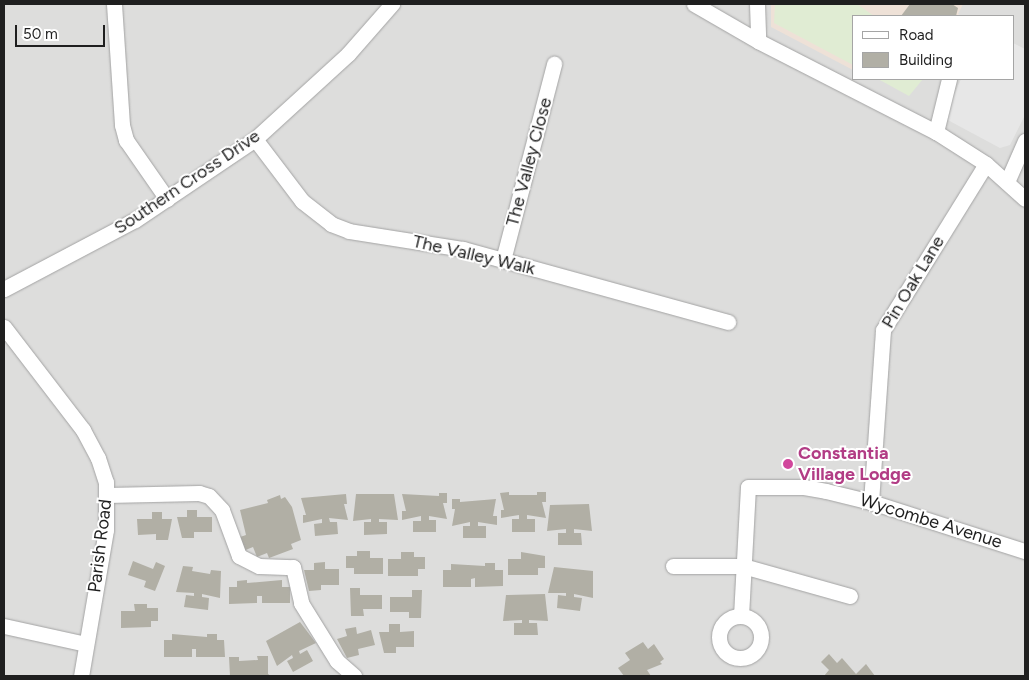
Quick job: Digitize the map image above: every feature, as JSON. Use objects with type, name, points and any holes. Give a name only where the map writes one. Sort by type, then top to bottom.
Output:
[{"type":"street","points":[[114,4],[122,125],[126,140],[167,199]]},
{"type":"street","name":"Southern Cross Drive","points":[[4,289],[167,199],[255,139],[348,54],[392,4]]},
{"type":"street","points":[[694,4],[758,42],[936,132],[986,164],[1025,199]]},
{"type":"street","points":[[757,4],[758,42]]},
{"type":"street","name":"The Valley Close","points":[[504,260],[554,64]]},
{"type":"street","points":[[936,132],[949,80]]},
{"type":"street","name":"The Valley Walk","points":[[255,139],[302,201],[331,224],[349,231],[463,249],[728,322]]},
{"type":"street","points":[[1007,182],[1025,141]]},
{"type":"street","name":"Pin Oak Lane","points":[[871,502],[883,330],[986,164]]},
{"type":"street","name":"Parish Road","points":[[4,327],[83,430],[98,458],[107,495],[106,530],[81,676]]},
{"type":"street","name":"Wycombe Avenue","points":[[743,566],[748,487],[804,487],[871,502],[1025,551]]},
{"type":"street","points":[[107,495],[198,493],[209,496],[222,510],[239,556],[259,566],[293,567],[301,603],[336,661],[354,676]]},
{"type":"street","points":[[673,566],[743,566],[850,596]]},
{"type":"street","points":[[740,616],[743,566]]},
{"type":"street","points":[[4,626],[86,644]]},
{"type":"shaded area","points":[[4,4],[1025,4],[1025,676],[4,676]]},
{"type":"shaded area","points":[[771,4],[963,4],[958,14],[960,15],[852,15],[852,69],[771,27]]},
{"type":"shaded area","points":[[1014,44],[1025,49],[1025,115],[1010,145],[1000,148],[944,118],[961,80],[1014,80]]},
{"type":"green space","points":[[775,4],[857,4],[873,15],[852,15],[852,64],[774,23]]},
{"type":"green space","points":[[880,80],[922,80],[909,96]]},
{"type":"building","points":[[910,4],[952,4],[958,8],[956,15],[902,15]]},
{"type":"building","points":[[509,492],[509,495],[537,495],[537,492],[546,492],[546,502],[542,502],[546,518],[527,515],[527,519],[535,519],[535,532],[512,532],[512,519],[519,519],[519,515],[501,518],[501,510],[504,510],[500,493]]},
{"type":"building","points":[[439,493],[447,493],[447,503],[443,503],[447,519],[429,516],[429,520],[436,520],[436,532],[413,532],[413,521],[421,521],[421,516],[402,520],[402,511],[406,511],[402,494],[439,496]]},
{"type":"building","points":[[346,494],[347,504],[344,504],[348,520],[329,518],[330,522],[337,522],[338,534],[315,536],[314,524],[322,523],[322,519],[303,523],[303,515],[306,515],[301,498]]},
{"type":"building","points":[[356,494],[394,494],[398,520],[379,519],[379,522],[387,522],[387,534],[364,535],[364,522],[371,522],[371,519],[353,521]]},
{"type":"building","points":[[280,495],[281,499],[285,497],[292,507],[301,540],[291,544],[293,549],[269,558],[267,553],[257,557],[253,547],[243,551],[237,538],[246,535],[240,510],[268,503],[267,500]]},
{"type":"building","points":[[452,499],[460,499],[460,502],[496,499],[493,516],[497,516],[497,525],[478,522],[478,526],[486,526],[486,538],[463,538],[463,526],[470,526],[470,522],[452,526],[455,509],[452,509]]},
{"type":"building","points":[[589,504],[592,531],[574,529],[574,533],[581,533],[582,545],[558,545],[558,533],[566,533],[566,529],[547,531],[550,505]]},
{"type":"building","points":[[187,510],[197,510],[197,517],[212,517],[212,532],[194,532],[194,538],[182,538],[177,517],[187,517]]},
{"type":"building","points":[[152,512],[162,512],[162,519],[172,519],[168,540],[156,540],[156,534],[138,535],[137,519],[152,519]]},
{"type":"building","points":[[357,551],[370,551],[370,558],[383,558],[383,574],[354,574],[354,568],[346,568],[346,556],[357,556]]},
{"type":"building","points":[[401,552],[414,552],[414,557],[425,557],[425,569],[418,569],[418,576],[388,576],[388,559],[401,559]]},
{"type":"building","points":[[521,552],[545,556],[545,568],[538,568],[538,575],[508,575],[508,559],[521,559]]},
{"type":"building","points":[[133,561],[153,569],[156,562],[165,566],[155,591],[144,587],[146,581],[128,575]]},
{"type":"building","points":[[325,562],[325,569],[339,569],[339,585],[321,585],[321,590],[309,591],[304,570],[314,570],[314,563]]},
{"type":"building","points":[[485,563],[495,563],[495,570],[503,570],[503,586],[475,587],[475,578],[471,579],[471,587],[443,587],[443,570],[451,570],[451,564],[485,566]]},
{"type":"building","points":[[183,566],[193,567],[192,571],[210,574],[211,570],[221,571],[220,598],[202,594],[202,597],[209,598],[208,610],[184,607],[186,595],[194,596],[194,593],[176,592]]},
{"type":"building","points":[[554,567],[593,571],[593,598],[574,594],[574,597],[582,598],[580,611],[557,608],[558,595],[566,596],[566,593],[548,593]]},
{"type":"building","points":[[247,580],[247,583],[282,580],[282,587],[290,587],[290,603],[262,603],[262,596],[257,596],[257,603],[229,604],[229,587],[237,587],[237,581]]},
{"type":"building","points":[[350,588],[360,588],[360,595],[382,595],[382,609],[363,609],[364,616],[351,616]]},
{"type":"building","points":[[412,590],[422,590],[421,618],[409,618],[409,612],[390,612],[390,597],[412,597]]},
{"type":"building","points":[[545,594],[548,621],[529,620],[529,623],[537,623],[538,635],[514,635],[514,623],[522,623],[522,620],[503,621],[506,595]]},
{"type":"building","points":[[134,604],[147,604],[147,608],[158,608],[158,621],[151,621],[151,627],[121,628],[121,611],[135,611]]},
{"type":"building","points":[[300,622],[316,643],[299,651],[300,654],[307,650],[313,661],[293,672],[287,661],[293,658],[292,655],[277,666],[266,641]]},
{"type":"building","points":[[389,624],[400,624],[400,632],[414,631],[414,647],[396,647],[396,653],[384,653],[379,632],[389,632]]},
{"type":"building","points":[[356,627],[357,634],[371,630],[375,645],[358,649],[359,655],[347,658],[337,639],[347,636],[345,629]]},
{"type":"building","points":[[172,634],[207,637],[207,634],[217,634],[217,640],[224,640],[225,657],[196,657],[196,649],[192,649],[192,657],[164,657],[164,640],[172,640]]},
{"type":"building","points":[[643,642],[648,649],[654,644],[664,659],[660,662],[662,664],[647,670],[651,676],[624,676],[618,668],[630,660],[625,653]]},
{"type":"building","points":[[829,654],[837,663],[842,658],[856,674],[866,664],[875,676],[824,676],[829,670],[821,662]]},
{"type":"building","points":[[257,656],[268,656],[268,674],[271,676],[230,676],[229,657],[239,657],[239,661],[258,660]]},
{"type":"place","name":"Constantia Village Lodge","points":[[788,464]]}]
